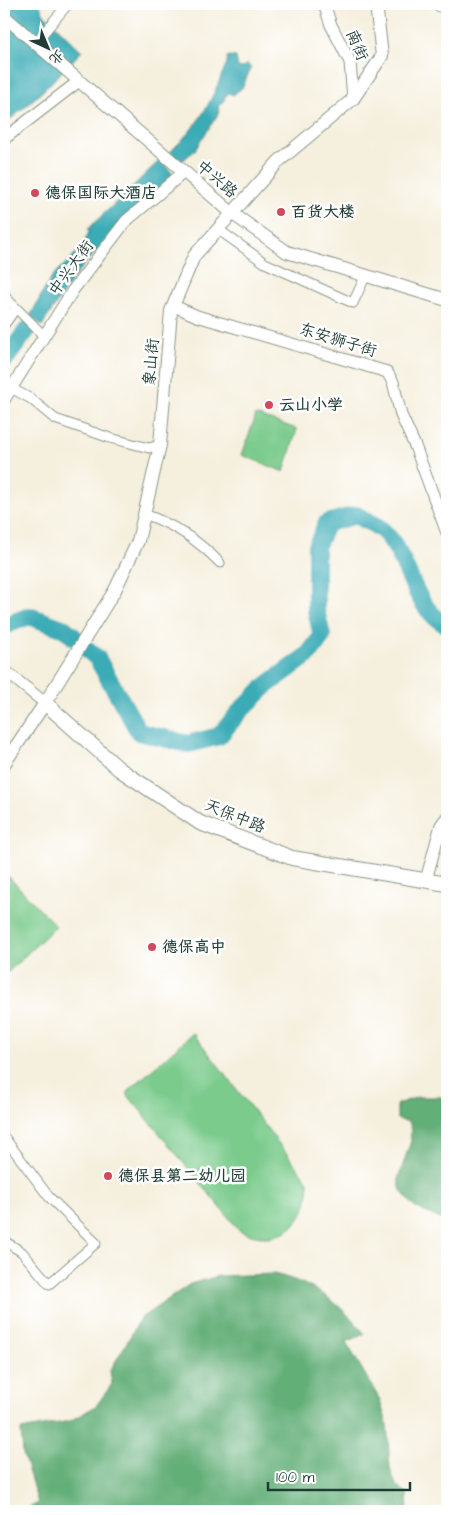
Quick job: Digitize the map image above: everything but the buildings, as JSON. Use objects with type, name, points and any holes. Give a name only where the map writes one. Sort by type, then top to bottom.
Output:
[{"type":"main road","name":"象山街","points":[[4,764],[115,590],[138,541],[160,445],[174,306],[194,256],[279,161],[353,99],[382,56],[376,4]]},
{"type":"main road","name":"中兴路","points":[[4,16],[233,214],[287,252],[447,300]]},
{"type":"main road","name":"天保中路","points":[[45,702],[119,769],[200,823],[292,858],[447,884]]},
{"type":"street","points":[[35,44],[68,4]]},
{"type":"street","name":"南街","points":[[324,4],[331,25],[350,62],[353,99]]},
{"type":"street","points":[[433,4],[447,10]]},
{"type":"street","points":[[4,139],[79,81]]},
{"type":"street","name":"中兴大街","points":[[4,400],[73,290],[126,221],[184,172]]},
{"type":"street","points":[[219,230],[265,263],[353,303],[365,276]]},
{"type":"street","points":[[4,296],[44,336]]},
{"type":"street","name":"东安狮子街","points":[[174,306],[197,316],[387,372],[393,382],[401,415],[416,446],[447,532]]},
{"type":"street","points":[[4,325],[16,308]]},
{"type":"street","points":[[11,388],[31,399],[55,419],[110,438],[149,448],[160,445]]},
{"type":"street","points":[[144,514],[157,518],[203,545],[220,563]]},
{"type":"street","points":[[4,670],[45,702]]},
{"type":"street","points":[[426,880],[441,825],[447,817]]},
{"type":"street","points":[[4,1137],[50,1196],[96,1243],[49,1284],[22,1252],[4,1241]]},
{"type":"green space","points":[[256,415],[297,429],[284,472],[242,455]]},
{"type":"green space","points":[[4,872],[56,926],[4,976]]},
{"type":"green space","points":[[193,1033],[308,1181],[308,1196],[304,1209],[290,1229],[279,1235],[267,1237],[253,1236],[239,1230],[126,1093]]},
{"type":"green space","points":[[418,1097],[447,1097],[447,1222],[414,1207],[401,1191],[398,1179],[411,1141],[410,1122],[397,1119],[397,1104]]},
{"type":"green space","points":[[274,1274],[302,1283],[325,1296],[346,1313],[365,1334],[346,1342],[380,1400],[387,1424],[390,1469],[396,1485],[407,1493],[408,1511],[23,1511],[38,1503],[23,1454],[21,1430],[70,1421],[96,1406],[112,1384],[110,1371],[141,1318],[190,1284],[219,1276]]},
{"type":"water","points":[[4,4],[41,4],[40,6],[44,14],[82,51],[42,92],[4,125]]},
{"type":"water","points":[[227,57],[236,57],[238,67],[242,68],[247,64],[251,68],[242,88],[233,95],[229,93],[224,98],[225,100],[218,107],[220,111],[195,150],[181,162],[170,152],[202,115],[218,84],[227,63]]},
{"type":"water","points":[[160,160],[174,175],[87,261],[71,281],[42,326],[30,316],[54,274],[79,249],[89,232],[88,229]]},
{"type":"waterway","points":[[4,361],[27,330]]},
{"type":"waterway","points":[[88,650],[97,658],[139,732],[188,744],[219,736],[241,710],[268,684],[308,655],[322,636],[316,610],[316,547],[327,523],[356,515],[383,531],[392,541],[425,607],[447,625]]},
{"type":"waterway","points":[[4,626],[29,616],[65,629],[75,638]]},
{"type":"place","name":"德保国际大酒店","points":[[35,193]]},
{"type":"place","name":"百货大楼","points":[[281,212]]},
{"type":"place","name":"云山小学","points":[[269,405]]},
{"type":"place","name":"德保高中","points":[[152,947]]},
{"type":"place","name":"德保县第二幼儿园","points":[[108,1176]]}]
